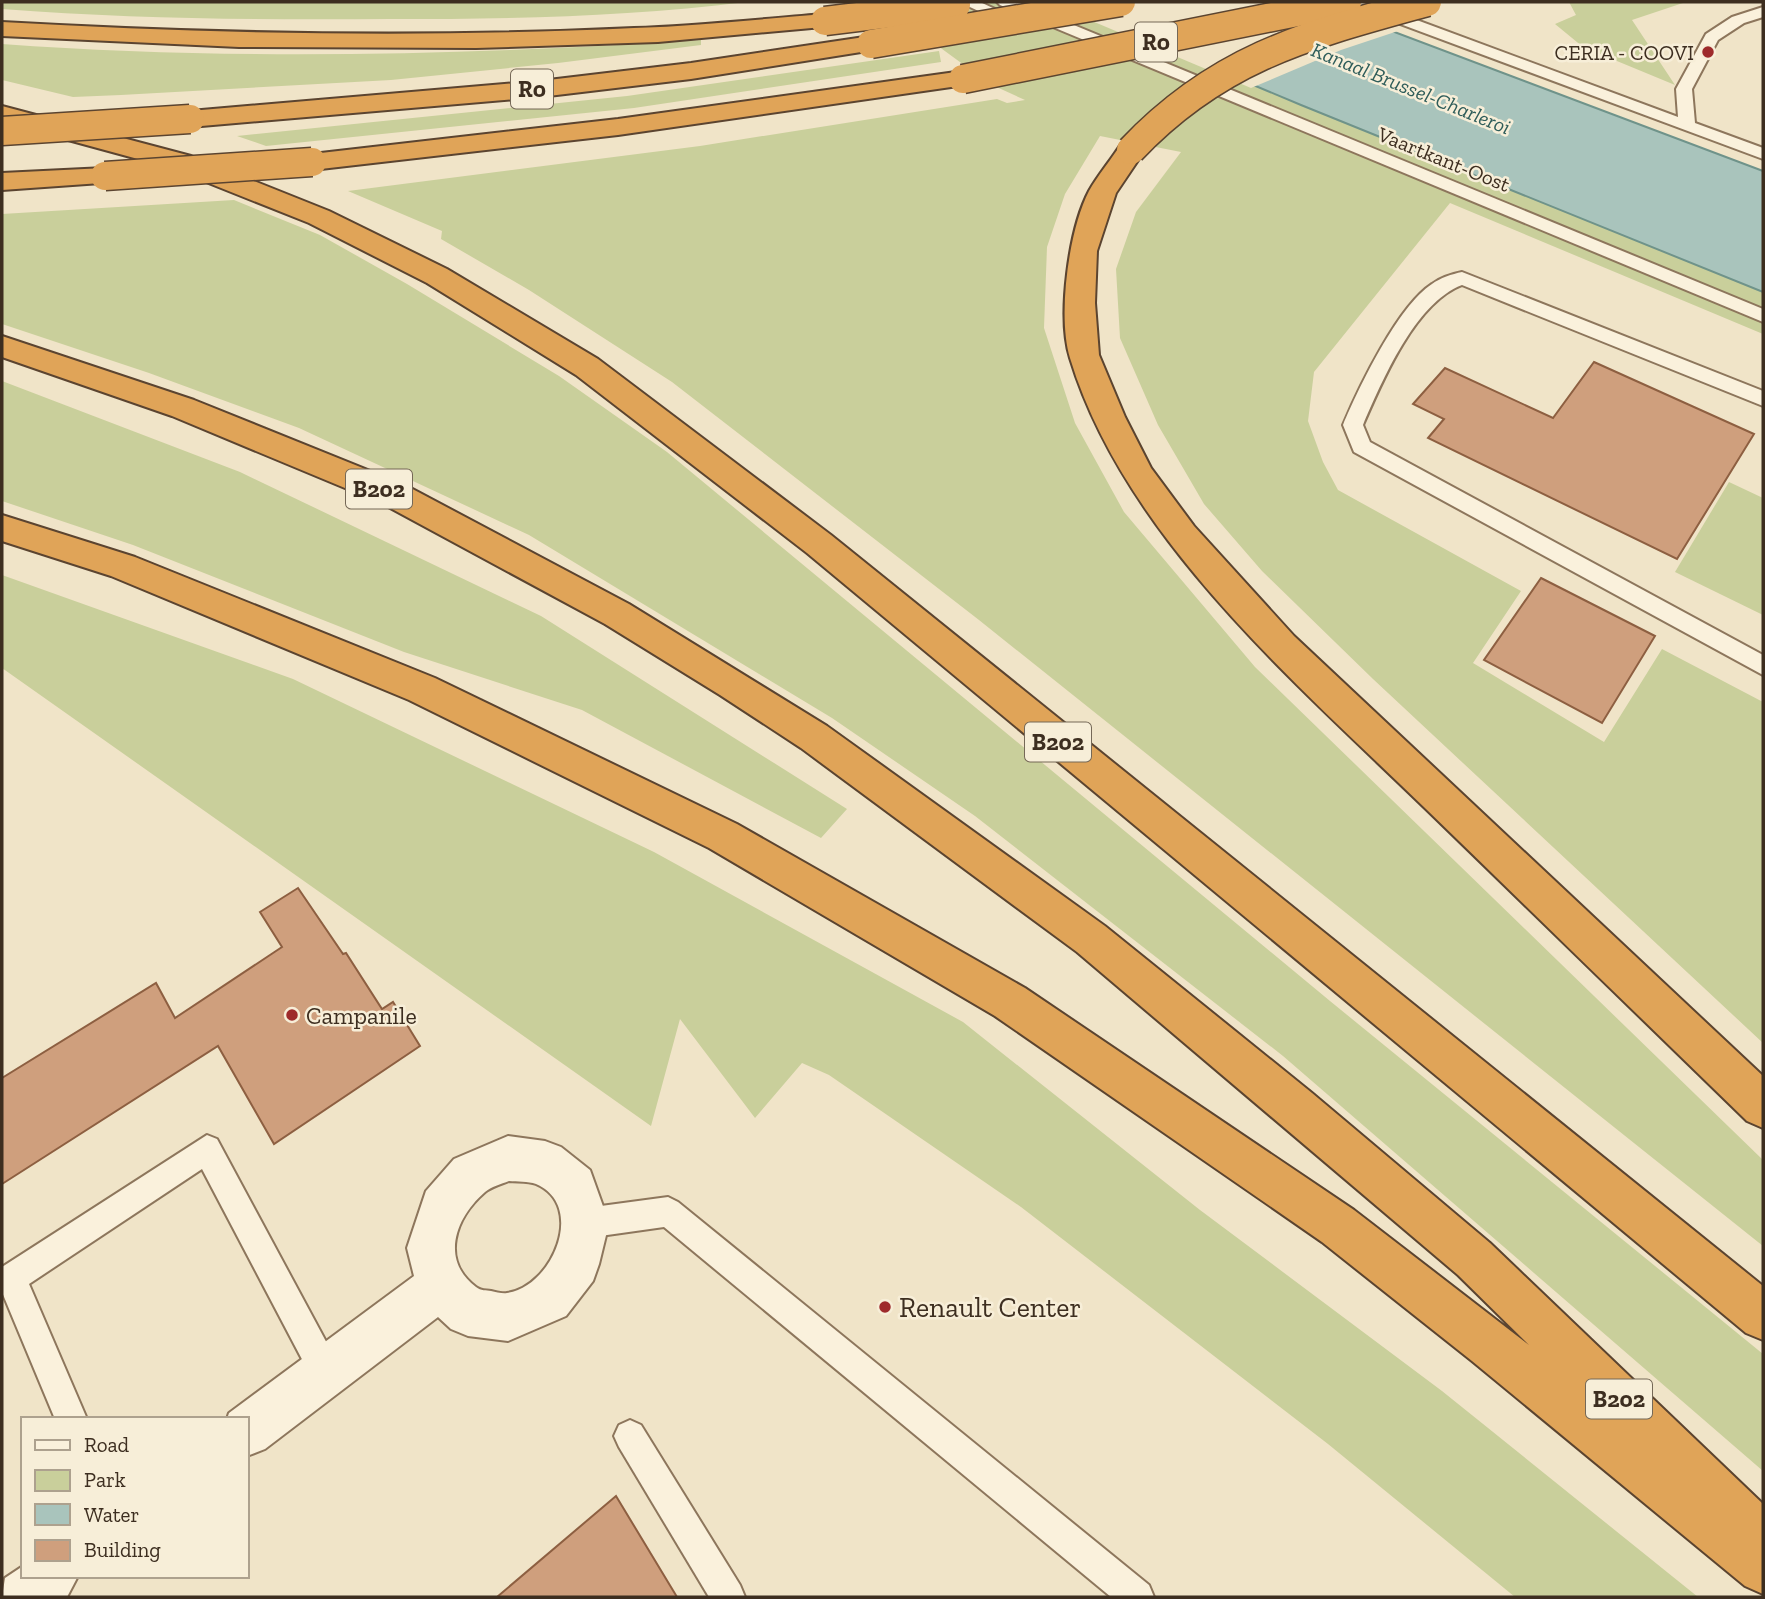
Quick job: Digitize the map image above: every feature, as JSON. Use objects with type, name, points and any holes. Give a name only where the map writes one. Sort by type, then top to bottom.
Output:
[{"type":"highway","points":[[2,29],[146,38],[347,41],[636,36],[825,21],[979,2]]},
{"type":"highway","name":"R0","points":[[2,131],[190,120],[540,89],[691,71],[1121,2]]},
{"type":"highway","name":"R0","points":[[2,182],[312,162],[618,127],[963,79],[1347,2]]},
{"type":"highway","points":[[1427,2],[1345,25],[1268,53],[1186,98],[1130,150],[1102,193],[1083,251],[1080,303],[1084,355],[1109,417],[1138,475],[1182,535],[1280,646],[1763,1107]]},
{"type":"highway","name":"B202","points":[[2,114],[181,162],[319,217],[437,276],[587,367],[819,544],[1763,1316]]},
{"type":"highway","name":"B202","points":[[2,346],[183,408],[393,494],[617,614],[814,737],[1091,939],[1296,1108],[1474,1259],[1763,1539]]},
{"type":"highway","name":"B202","points":[[2,528],[123,566],[422,689],[723,836],[1010,1002],[1338,1226],[1500,1352],[1763,1568]]},
{"type":"street","points":[[508,1158],[545,1163],[575,1186],[586,1223],[576,1264],[548,1299],[508,1317],[468,1312],[440,1286],[430,1248],[442,1207],[470,1175],[508,1158]]},
{"type":"street","points":[[248,1430],[440,1286]]},
{"type":"street","points":[[24,1597],[49,1578]]},
{"type":"lane","name":"Vaartkant-Oost","points":[[967,2],[1233,114],[1296,123]]},
{"type":"lane","name":"Vaartkant-Oost","points":[[1005,2],[1763,316]]},
{"type":"lane","points":[[1354,2],[1763,154]]},
{"type":"lane","points":[[1687,125],[1684,89],[1712,37],[1738,20],[1763,12]]},
{"type":"lane","points":[[1763,399],[1462,278],[1437,289],[1421,308],[1393,348],[1362,401],[1353,425],[1361,447],[1763,666]]},
{"type":"lane","points":[[70,1417],[11,1278],[207,1149],[326,1373]]},
{"type":"lane","points":[[586,1223],[668,1212],[1137,1597]]},
{"type":"lane","points":[[630,1436],[728,1597]]},
{"type":"green space","points":[[2,2],[746,2],[568,16],[341,19],[99,15],[2,9]]},
{"type":"green space","points":[[870,2],[1055,2],[1763,292],[1763,334],[1450,203],[1314,372],[1308,421],[1323,462],[1338,490],[1521,591],[1473,663],[1604,742],[1662,649],[1763,702],[1763,1043],[1373,679],[1262,571],[1204,504],[1158,425],[1120,338],[1116,269],[1136,212],[1181,152],[1100,136],[1065,194],[1047,247],[1044,328],[1075,423],[1124,512],[1255,667],[1763,1160],[1763,1246],[979,620],[672,382],[529,290],[441,239],[442,231],[348,191],[700,146],[997,99],[1007,103],[1025,100],[990,84]]},
{"type":"green space","points":[[1569,2],[1686,2],[1632,20],[1675,85],[1583,47],[1555,24],[1576,15]]},
{"type":"green space","points":[[701,40],[701,45],[391,80],[73,97],[2,80],[2,44],[176,53],[351,54]]},
{"type":"green space","points":[[939,51],[941,62],[634,108],[266,146],[237,136],[627,96]]},
{"type":"green space","points":[[234,200],[320,235],[407,284],[559,376],[667,452],[1330,1001],[1763,1354],[1763,1471],[1283,1056],[975,816],[832,718],[529,535],[299,428],[149,373],[2,324],[2,214]]},
{"type":"green space","points":[[2,381],[240,472],[541,616],[847,809],[821,838],[582,710],[404,652],[133,545],[2,501]]},
{"type":"green space","points":[[1729,482],[1763,498],[1763,615],[1675,572]]},
{"type":"green space","points":[[2,575],[293,679],[654,852],[963,1022],[1200,1210],[1442,1391],[1698,1597],[1515,1597],[1328,1444],[1021,1207],[829,1075],[802,1063],[755,1118],[680,1019],[651,1126],[2,668]]},
{"type":"water","name":"Kanaal Brussel-Charleroi","points":[[1055,2],[1315,2],[1763,171],[1763,292],[1301,105]]},
{"type":"pier","points":[[1052,2],[1325,2],[1401,30],[1341,50],[1251,88]]},
{"type":"building","points":[[1594,362],[1754,434],[1677,559],[1428,438],[1444,419],[1413,404],[1445,368],[1553,418]]},
{"type":"building","points":[[1541,578],[1655,636],[1602,723],[1484,660]]},
{"type":"building","points":[[298,888],[343,954],[346,953],[382,1009],[393,1002],[420,1046],[274,1144],[218,1046],[2,1184],[2,1078],[156,983],[175,1018],[282,947],[260,912]]},
{"type":"building","points":[[616,1496],[677,1597],[497,1597]]},
{"type":"place","name":"CERIA - COOVI","points":[[1708,52]]},
{"type":"place","name":"Campanile","points":[[292,1015]]},
{"type":"place","name":"Renault Center","points":[[885,1307]]}]
